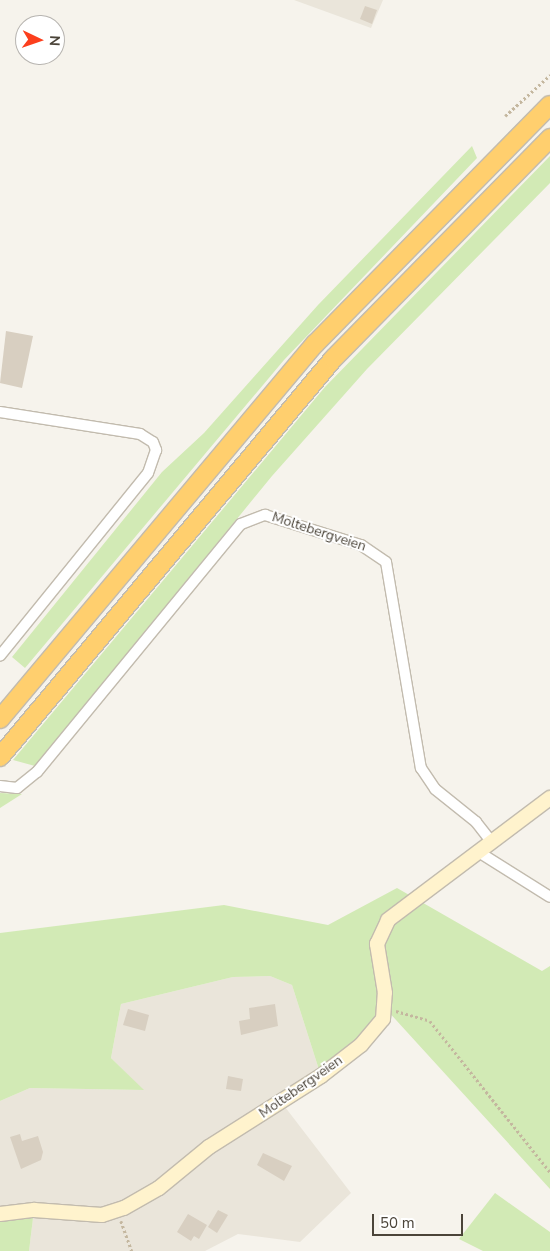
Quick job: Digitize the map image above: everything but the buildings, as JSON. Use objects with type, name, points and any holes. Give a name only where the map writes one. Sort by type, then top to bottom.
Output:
[{"type":"highway","points":[[0,719],[316,344],[550,105]]},
{"type":"highway","points":[[0,757],[333,360],[550,138]]},
{"type":"main road","points":[[386,1008],[377,961],[380,932],[398,911],[550,798]]},
{"type":"main road","name":"Moltebergveien","points":[[0,1214],[34,1210],[102,1215],[117,1210],[159,1188],[210,1147],[321,1076],[374,1032],[386,1008]]},
{"type":"street","points":[[0,412],[33,419],[140,434],[152,442],[154,464],[0,656]]},
{"type":"street","name":"Moltebergveien","points":[[0,786],[17,788],[37,772],[241,524],[265,515],[361,545],[386,562],[421,768],[435,789],[476,822],[491,841]]},
{"type":"street","points":[[477,851],[550,897]]},
{"type":"path","points":[[505,116],[550,75]]},
{"type":"path","points":[[386,1008],[430,1021],[550,1172]]},
{"type":"path","points":[[117,1210],[132,1251]]},
{"type":"shaded area","points":[[294,0],[383,0],[371,28]]},
{"type":"shaded area","points":[[270,976],[292,985],[321,1076],[282,1103],[351,1193],[300,1242],[238,1234],[205,1251],[29,1251],[34,1210],[0,1214],[0,1101],[30,1088],[143,1090],[111,1058],[121,1004],[233,977]]},
{"type":"green space","points":[[472,146],[477,158],[284,360],[25,668],[12,657],[162,472],[204,433],[318,305]]},
{"type":"green space","points":[[550,156],[550,183],[367,369],[272,476],[35,766],[13,760],[325,387]]},
{"type":"green space","points":[[0,793],[22,794],[0,808]]},
{"type":"green space","points":[[397,888],[542,971],[550,966],[550,1189],[386,1009],[383,1019],[321,1076],[292,985],[270,976],[233,977],[121,1004],[111,1058],[144,1090],[30,1088],[0,1101],[0,933],[224,905],[328,925]]},
{"type":"green space","points":[[495,1193],[550,1232],[550,1251],[483,1251],[459,1239]]},
{"type":"green space","points":[[34,1210],[29,1251],[0,1251],[0,1214]]}]
